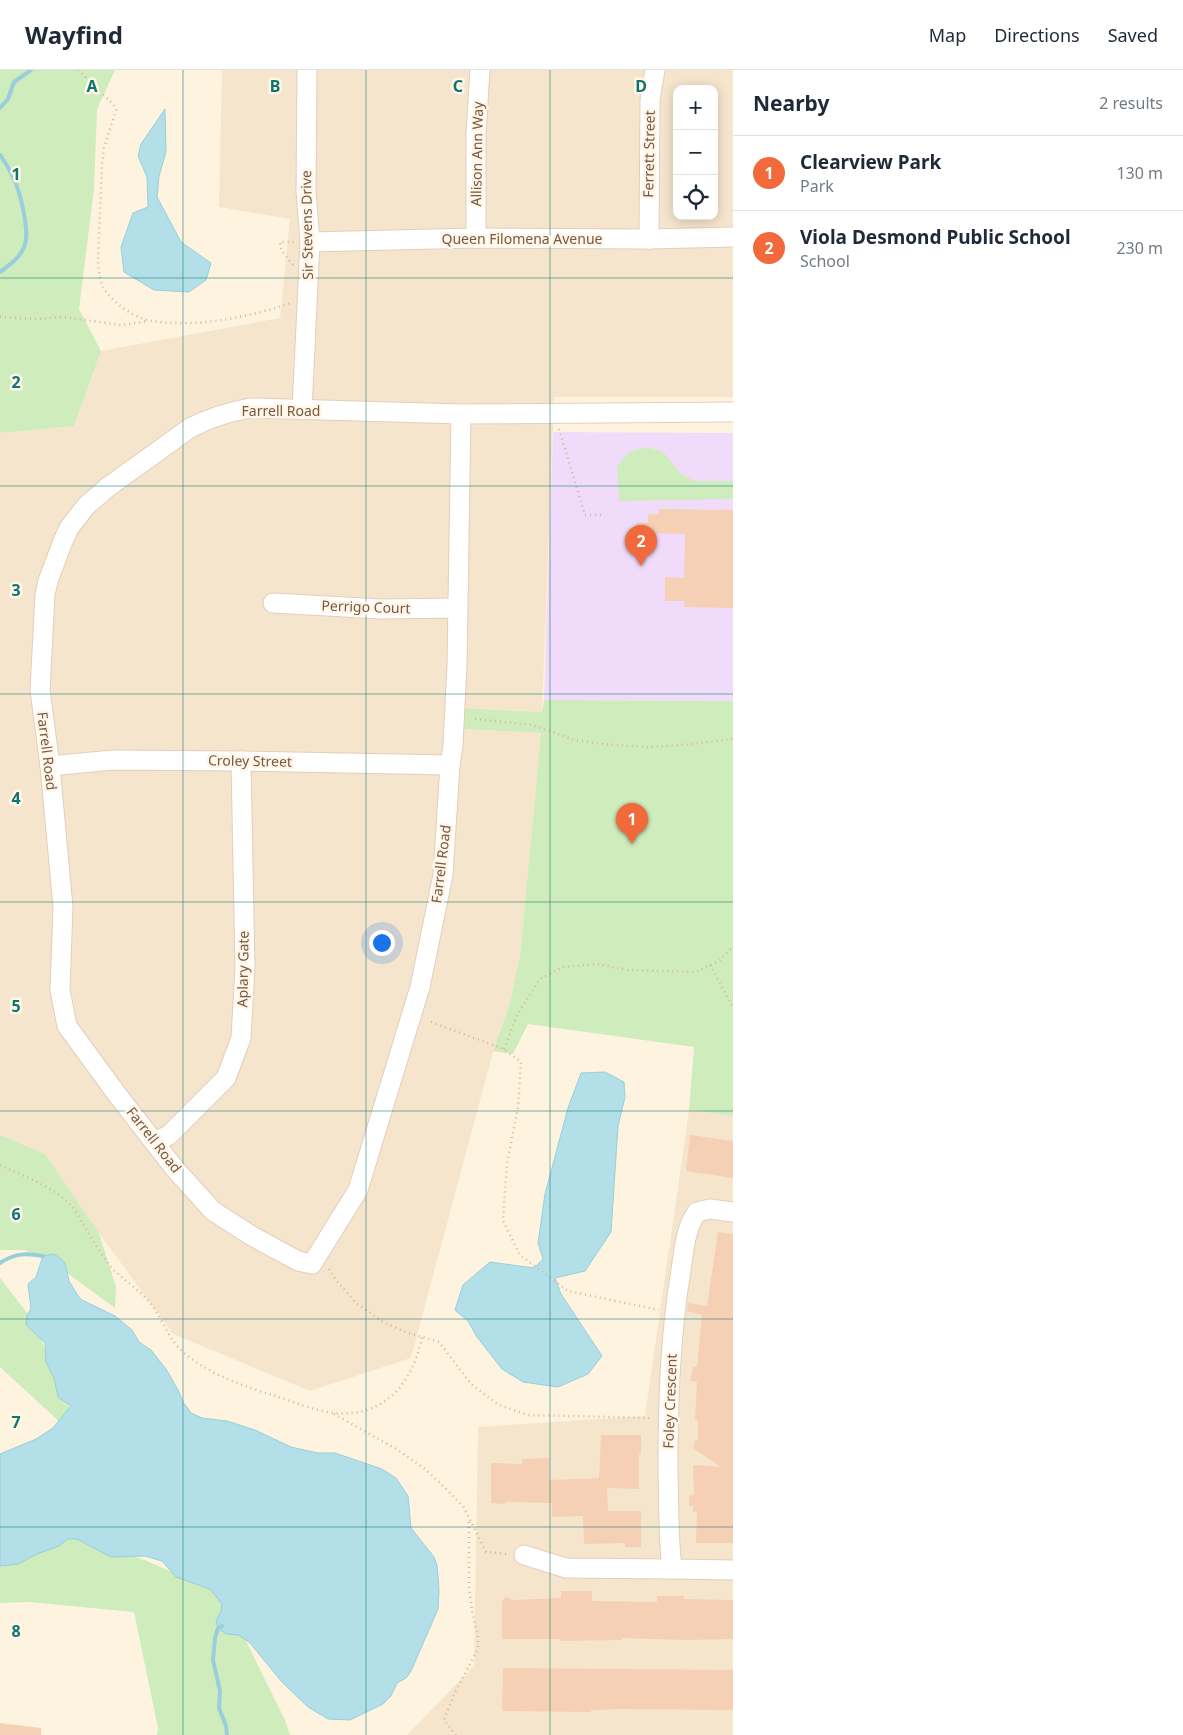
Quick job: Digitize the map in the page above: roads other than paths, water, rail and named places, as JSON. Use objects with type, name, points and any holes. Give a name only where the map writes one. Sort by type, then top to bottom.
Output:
[{"type":"street","name":"Sir Stevens Drive","points":[[302,410],[310,242],[306,192],[307,70]]},
{"type":"street","name":"Allison Ann Way","points":[[476,238],[476,134],[480,70]]},
{"type":"street","name":"Ferrett Street","points":[[649,239],[650,110],[655,70]]},
{"type":"street","name":"Queen Filomena Avenue","points":[[310,242],[476,238],[649,239],[733,237]]},
{"type":"street","name":"Farrell Road","points":[[461,414],[457,666],[443,875],[420,988],[358,1190],[312,1264],[298,1261],[252,1236],[213,1211],[175,1169],[67,1026],[60,990],[63,907],[50,766],[40,690],[45,595],[57,554],[69,528],[96,495],[190,428],[226,413],[250,408],[461,414],[733,412]]},
{"type":"street","name":"Perrigo Court","points":[[273,603],[381,609],[458,608]]},
{"type":"street","name":"Croley Street","points":[[50,766],[113,760],[450,765]]},
{"type":"street","name":"Aplary Gate","points":[[155,1142],[169,1135],[226,1078],[241,1038],[246,968],[241,761]]},
{"type":"street","name":"Foley Crescent","points":[[672,1569],[669,1545],[669,1365],[679,1281],[689,1222],[697,1212],[710,1209],[733,1212]]},
{"type":"street","points":[[524,1555],[566,1568],[733,1570]]},
{"type":"water","points":[[165,109],[166,152],[159,176],[157,197],[181,242],[211,263],[206,280],[189,292],[154,290],[124,272],[121,247],[133,213],[148,207],[147,177],[138,156],[141,144]]},
{"type":"water","points":[[605,1072],[624,1082],[625,1097],[618,1126],[611,1232],[585,1271],[555,1278],[561,1294],[602,1356],[588,1374],[558,1387],[523,1382],[502,1369],[477,1337],[468,1321],[455,1310],[463,1285],[490,1262],[534,1268],[543,1259],[538,1243],[545,1194],[568,1108],[581,1073]]},
{"type":"water","points":[[53,1254],[65,1263],[69,1281],[82,1300],[115,1316],[132,1330],[139,1342],[151,1350],[166,1369],[183,1402],[191,1413],[202,1418],[227,1421],[255,1430],[291,1447],[318,1453],[335,1453],[382,1469],[396,1478],[408,1496],[411,1528],[434,1557],[437,1565],[438,1609],[411,1671],[406,1678],[397,1683],[391,1696],[383,1704],[350,1720],[328,1719],[308,1707],[282,1682],[250,1643],[239,1635],[226,1634],[218,1628],[216,1621],[222,1604],[210,1589],[176,1577],[162,1561],[145,1556],[111,1557],[77,1539],[68,1539],[59,1546],[37,1554],[18,1564],[0,1566],[0,1454],[36,1439],[53,1428],[71,1406],[58,1397],[54,1378],[46,1362],[45,1343],[26,1325],[27,1316],[31,1308],[28,1284],[36,1277],[43,1256]]},
{"type":"waterway","points":[[0,108],[8,99],[14,82],[31,70]]},
{"type":"waterway","points":[[0,155],[10,170],[17,186],[26,233],[25,244],[20,255],[0,272]]},
{"type":"waterway","points":[[0,1263],[11,1257],[21,1255],[43,1256]]},
{"type":"waterway","points":[[222,1626],[218,1628],[215,1638],[213,1660],[220,1691],[219,1708],[226,1726],[227,1735]]},
{"type":"place","name":"Viola Desmond Public School","points":[[641,566]]},
{"type":"place","name":"Clearview Park","points":[[632,844]]}]
